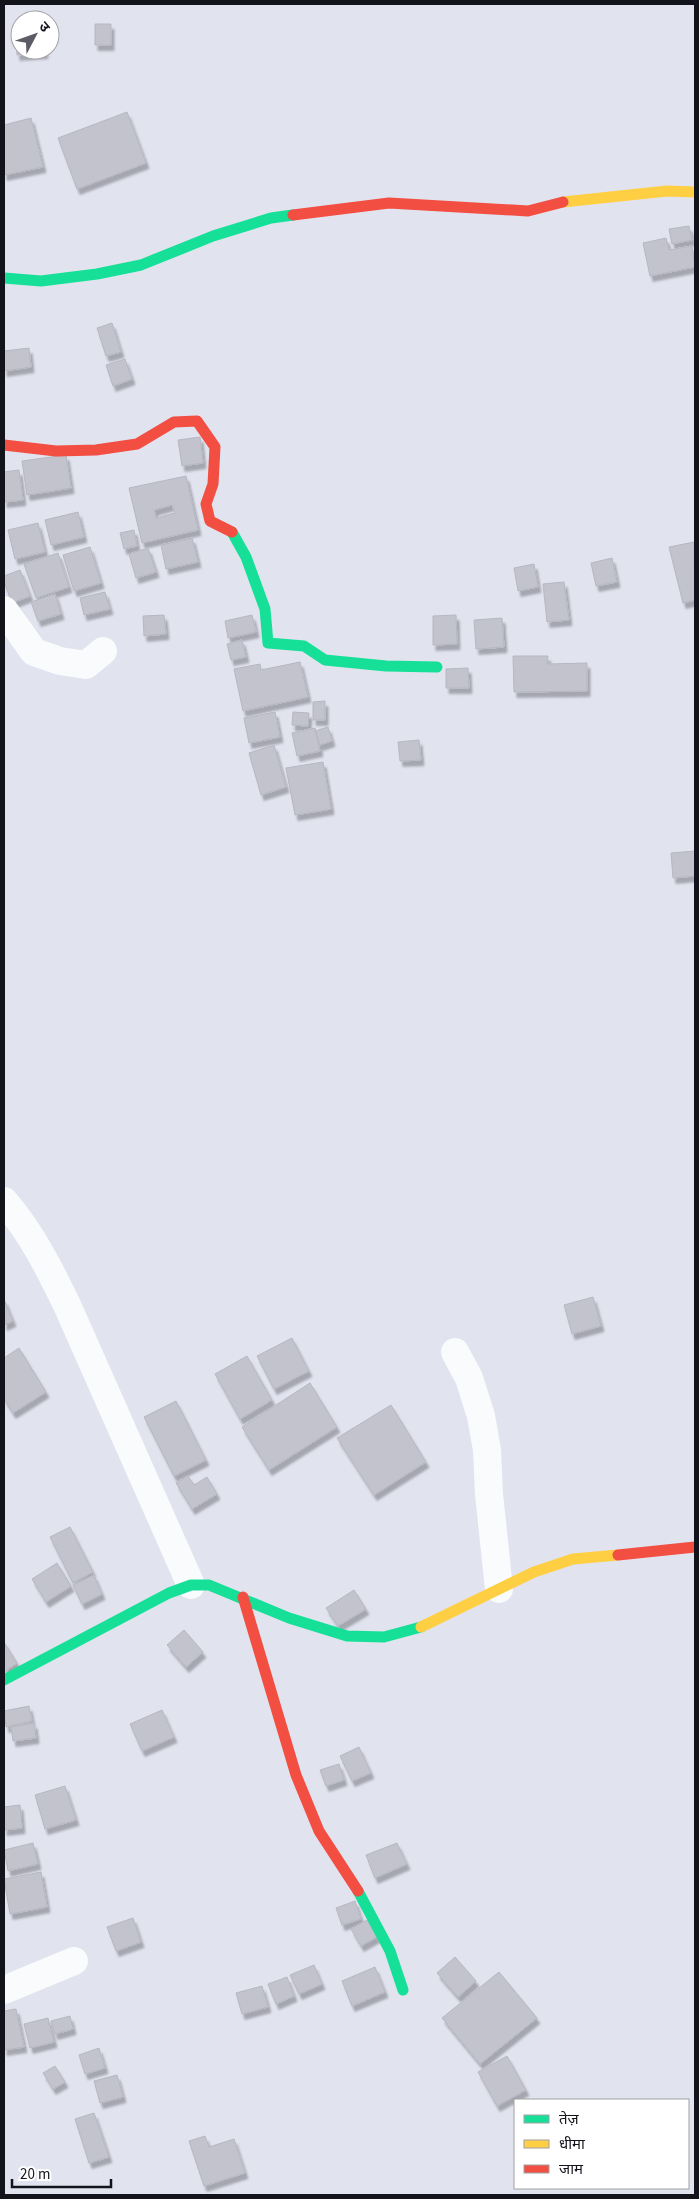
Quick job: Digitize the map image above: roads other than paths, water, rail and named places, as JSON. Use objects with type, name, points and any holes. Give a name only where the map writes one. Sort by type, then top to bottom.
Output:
[{"type":"street","points":[[4,278],[41,281],[141,266],[213,236],[271,218],[389,203],[528,211],[569,201],[667,191],[695,192]]},
{"type":"street","points":[[4,445],[56,451],[96,450],[137,444],[174,422],[197,421],[215,447],[213,484],[206,504],[210,521],[232,532],[246,557],[265,609],[268,643],[304,646],[325,660],[386,666],[437,667]]},
{"type":"street","points":[[4,610],[34,652],[60,661],[86,665],[103,651]]},
{"type":"street","points":[[4,1201],[23,1225],[67,1305],[191,1585]]},
{"type":"street","points":[[456,1352],[469,1378],[481,1416],[487,1450],[488,1494],[499,1589]]},
{"type":"street","points":[[4,1680],[169,1593],[191,1585],[209,1585],[243,1597],[289,1618],[346,1636],[384,1638],[428,1625],[534,1572],[573,1559],[695,1547]]},
{"type":"street","points":[[243,1597],[296,1775],[316,1823],[355,1884],[390,1950],[403,1990]]},
{"type":"street","points":[[4,1990],[74,1961]]}]
